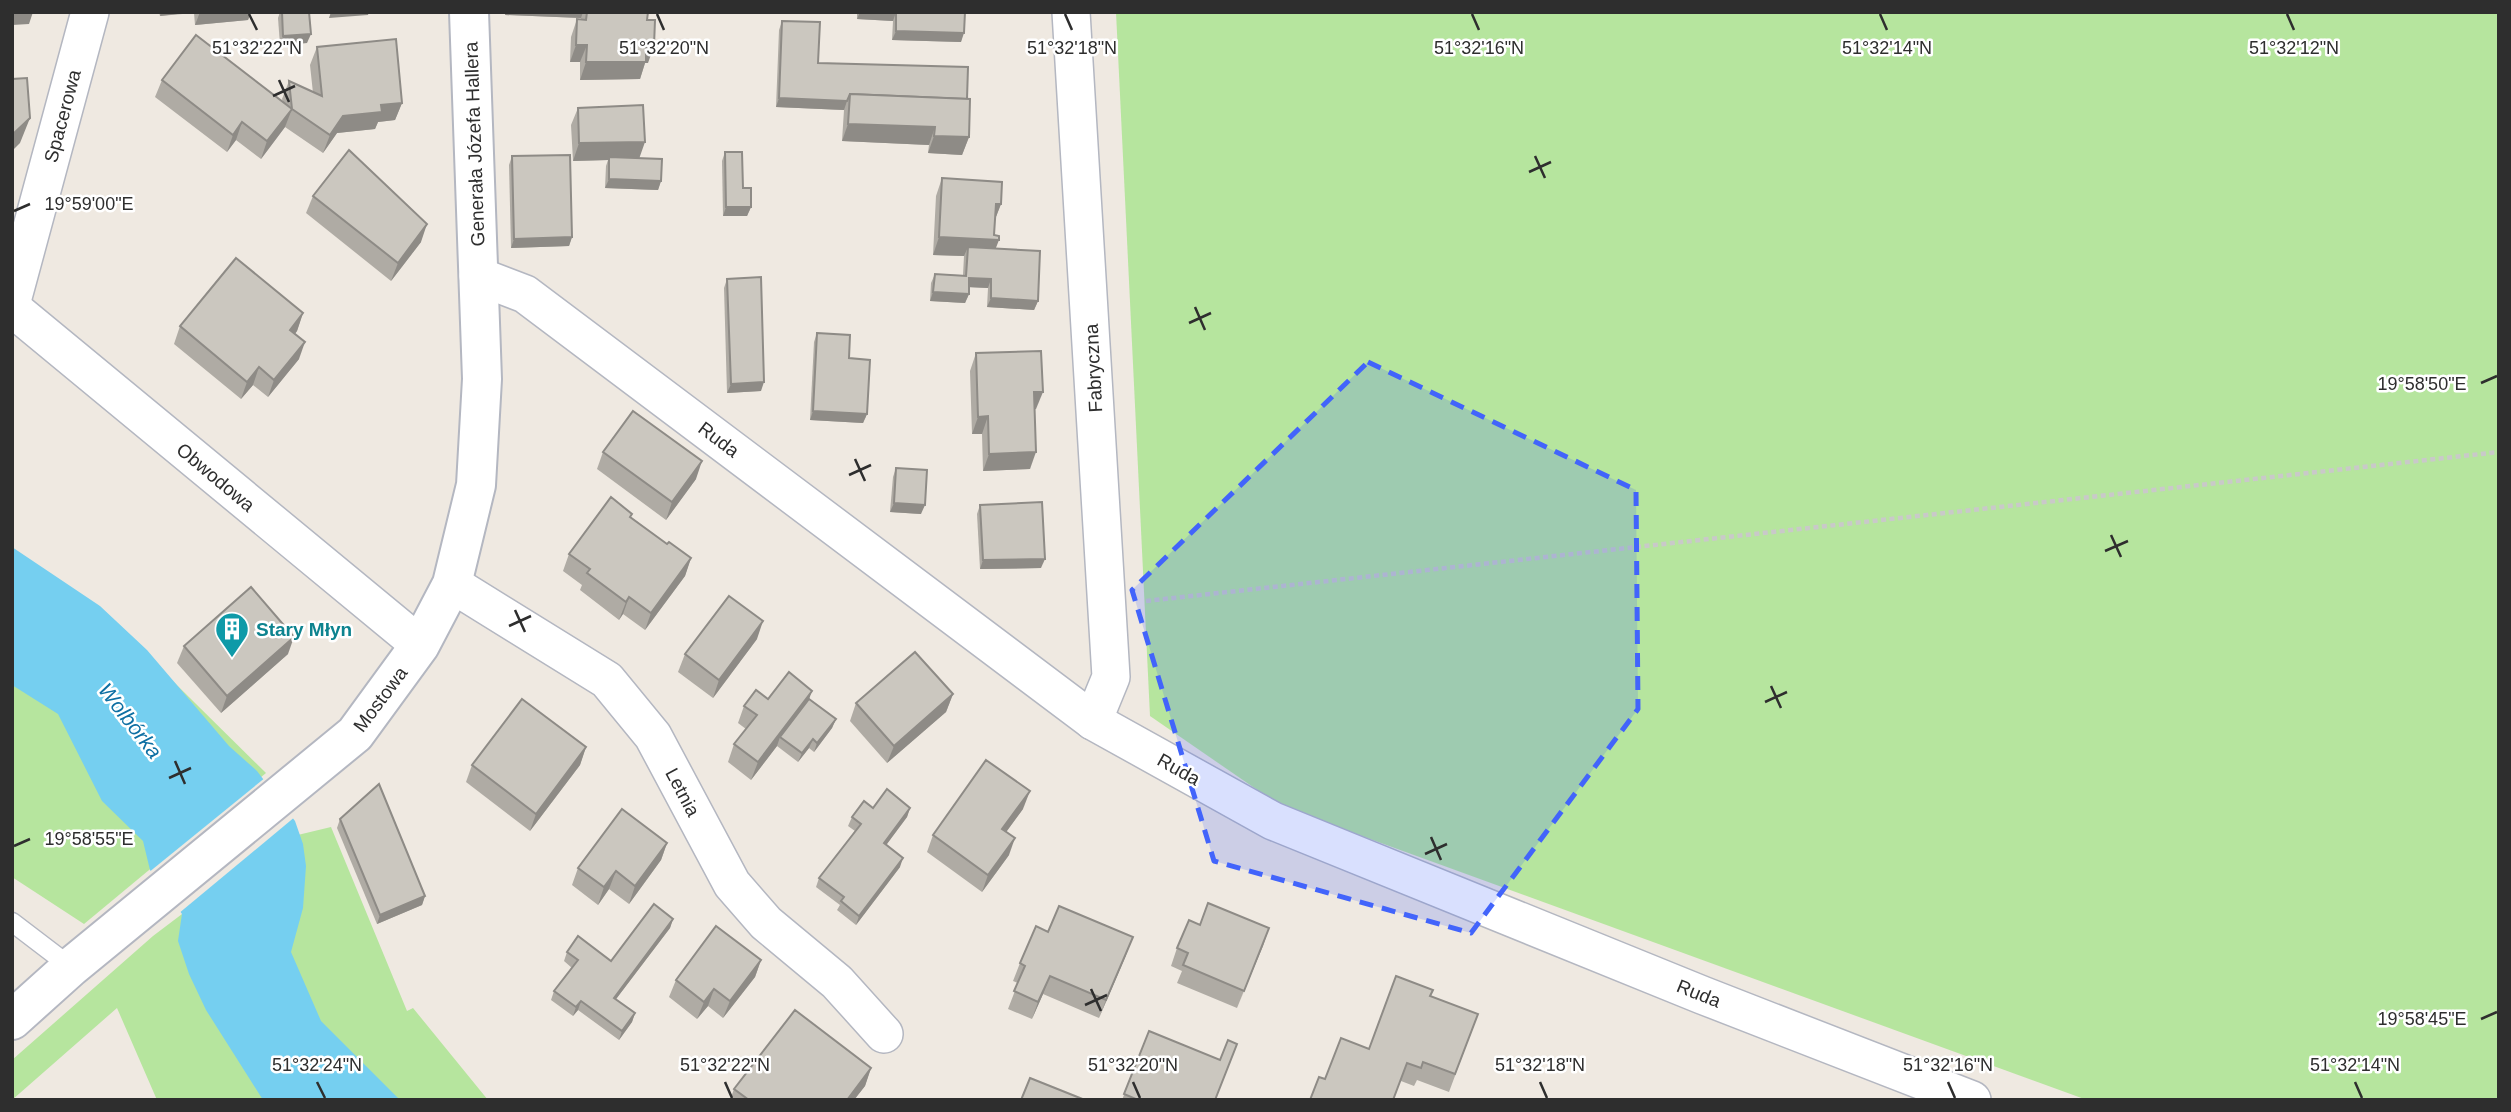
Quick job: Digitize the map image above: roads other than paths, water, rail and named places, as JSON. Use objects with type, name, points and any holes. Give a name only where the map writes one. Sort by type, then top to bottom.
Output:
[{"type":"street","name":"Spacerowa","points":[[12,300],[90,12]]},
{"type":"street","name":"Generała Józefa Hallera","points":[[469,12],[478,276]]},
{"type":"street","name":"Fabryczna","points":[[1071,12],[1111,677],[1093,721]]},
{"type":"street","name":"Mostowa","points":[[12,1020],[71,967],[355,734],[420,645],[452,584],[477,485],[482,379],[478,276]]},
{"type":"street","name":"Ruda","points":[[478,276],[525,294],[1093,721],[1273,821],[1702,995],[1972,1100]]},
{"type":"street","name":"Obwodowa","points":[[12,308],[420,645]]},
{"type":"street","name":"Letnia","points":[[452,584],[607,680],[653,736],[733,884],[766,923],[837,982],[884,1034]]},
{"type":"lane","points":[[12,922],[71,967]]},
{"type":"water","name":"Wolbórka","points":[[12,547],[100,606],[147,650],[229,746],[257,771],[295,821],[303,844],[306,866],[303,908],[291,952],[321,1021],[400,1100],[263,1100],[206,1010],[189,974],[178,941],[182,914],[150,870],[143,841],[102,801],[58,714],[12,685]]},
{"type":"place","name":"Stary Młyn","points":[[232,659]]}]
